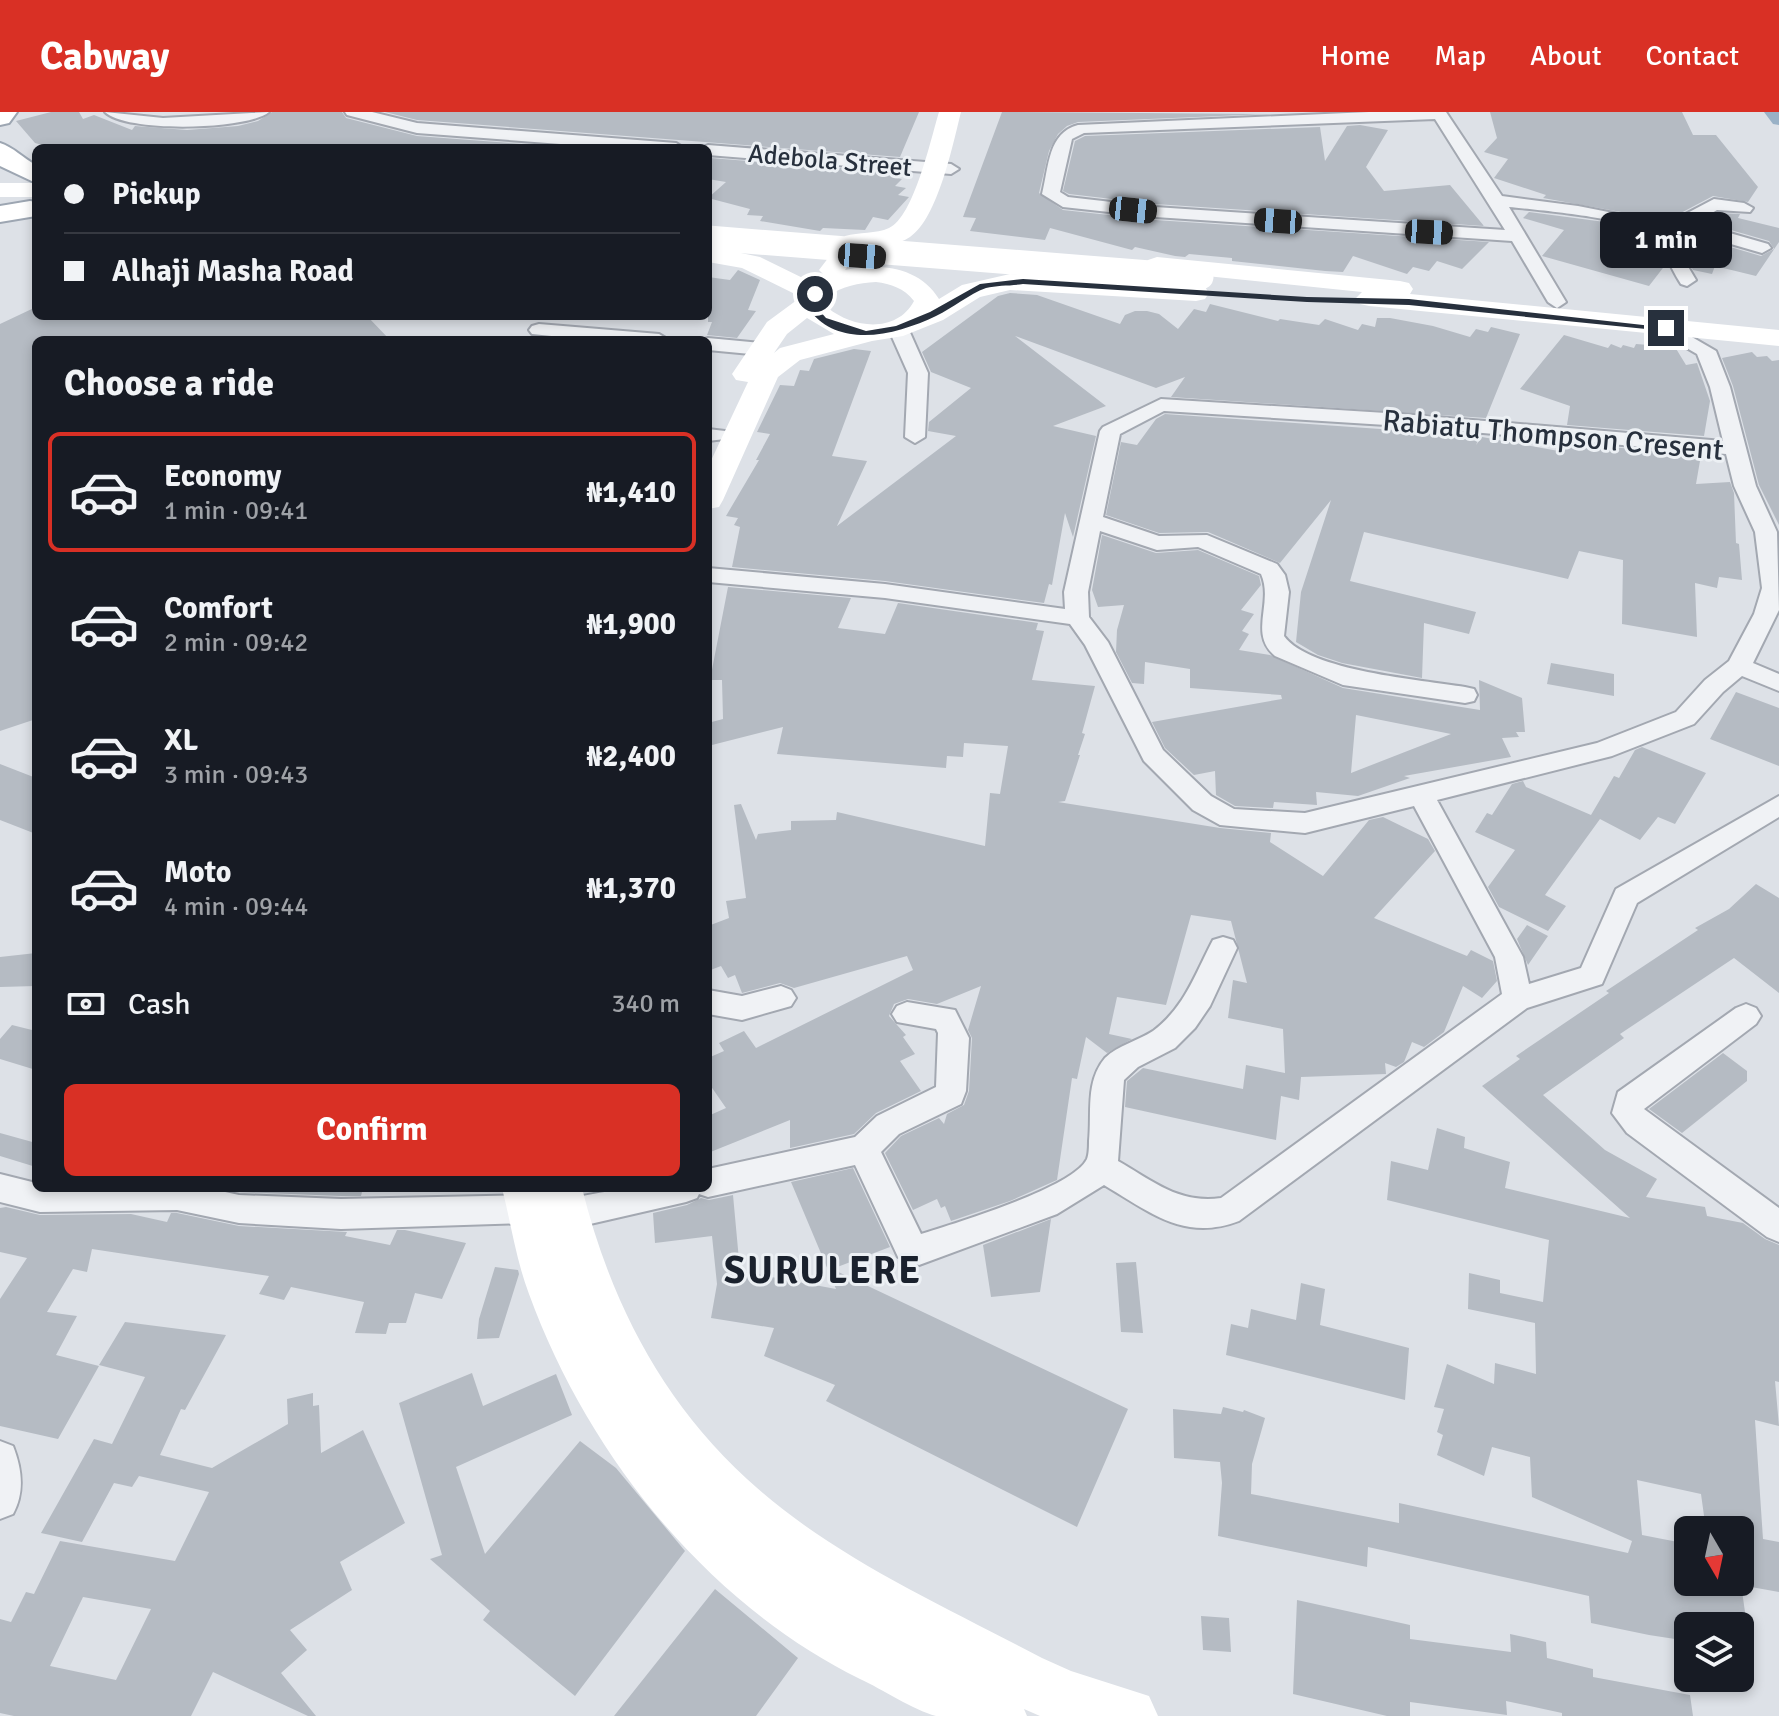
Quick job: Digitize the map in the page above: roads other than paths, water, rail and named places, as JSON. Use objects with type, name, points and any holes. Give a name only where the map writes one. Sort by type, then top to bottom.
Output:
[{"type":"main road","points":[[0,118],[5,112]]},
{"type":"main road","points":[[0,151],[12,163],[32,173]]},
{"type":"main road","points":[[0,211],[32,203]]},
{"type":"street","points":[[113,112],[133,121],[156,122],[261,112]]},
{"type":"street","points":[[353,112],[417,128],[617,144]]},
{"type":"street","points":[[906,325],[924,312],[927,301],[922,291],[885,266],[886,260],[901,244],[920,235],[933,222],[950,112]]},
{"type":"street","points":[[866,334],[836,327],[823,320],[815,311],[818,294],[832,269],[854,241],[889,236],[905,229],[912,221],[970,112]]},
{"type":"street","points":[[1518,236],[1155,212],[1063,202],[1051,194],[1064,138],[1069,132],[1084,128],[1438,113],[1497,201],[1518,236],[1557,302]]},
{"type":"street","name":"Adebola Street","points":[[712,150],[942,169]]},
{"type":"street","points":[[0,190],[32,202]]},
{"type":"street","points":[[1497,201],[1529,202],[1650,225],[1680,224],[1762,248]]},
{"type":"street","points":[[1680,224],[1714,204],[1744,208]]},
{"type":"street","points":[[1650,225],[1668,244],[1687,280]]},
{"type":"street","points":[[712,228],[1325,280],[1404,296]]},
{"type":"street","points":[[712,241],[1404,296],[1666,328],[1779,338]]},
{"type":"street","points":[[712,255],[755,262],[818,294]]},
{"type":"street","points":[[712,441],[761,349],[777,328],[818,294],[857,275],[895,277],[911,282]]},
{"type":"street","points":[[712,491],[766,373],[790,354],[906,325],[971,291],[1010,282],[1557,302],[1779,323]]},
{"type":"street","points":[[906,325],[918,373],[915,437]]},
{"type":"street","points":[[1666,328],[1706,351],[1720,387],[1734,448]]},
{"type":"street","points":[[540,329],[616,336]]},
{"type":"street","points":[[1706,351],[1734,334]]},
{"type":"street","points":[[712,344],[761,349]]},
{"type":"street","name":"Rabiatu Thompson Cresent","points":[[1161,405],[1734,448],[1743,466],[1745,486],[1766,532],[1774,588],[1766,614],[1739,666],[1714,686],[1685,718],[1603,750],[1305,823],[1229,818],[1202,803],[1153,755],[1096,642],[1077,618],[1076,592],[1094,521],[1110,431],[1161,405]]},
{"type":"street","points":[[1094,521],[1157,543],[1199,540],[1269,569],[1277,585],[1272,636],[1275,643],[1330,673],[1465,695]]},
{"type":"street","points":[[712,575],[885,591],[1077,618]]},
{"type":"street","points":[[1739,666],[1779,683]]},
{"type":"street","points":[[1422,796],[1509,957],[1517,999]]},
{"type":"street","points":[[1100,1167],[1179,1212],[1201,1215],[1228,1211],[1517,999],[1592,976],[1626,896],[1779,805]]},
{"type":"street","points":[[864,1149],[910,1246],[919,1250],[1050,1201],[1083,1184],[1100,1167],[1105,1144],[1108,1079],[1118,1064],[1164,1039],[1187,1018],[1199,1003],[1223,948]]},
{"type":"street","points":[[712,1003],[742,1008],[781,998]]},
{"type":"street","points":[[712,1182],[864,1149],[888,1125],[950,1095],[954,1083],[950,1070],[957,1041],[951,1026],[945,1018],[907,1014]]},
{"type":"street","points":[[1746,1016],[1629,1101],[1628,1113],[1638,1124],[1779,1227]]},
{"type":"street","points":[[0,1188],[40,1198],[106,1199],[153,1195],[239,1209],[341,1214],[639,1192]]},
{"type":"street","points":[[544,1200],[602,1320],[641,1391],[706,1477],[747,1513],[878,1600],[1100,1709]]},
{"type":"street","points":[[544,1200],[552,1292],[583,1361],[641,1457],[697,1520],[757,1578],[839,1639],[998,1716]]},
{"type":"street","points":[[0,1459],[4,1494],[0,1501]]},
{"type":"waterway","points":[[1772,112],[1779,120]]},
{"type":"district","name":"SURULERE","points":[[823,1270]]}]
